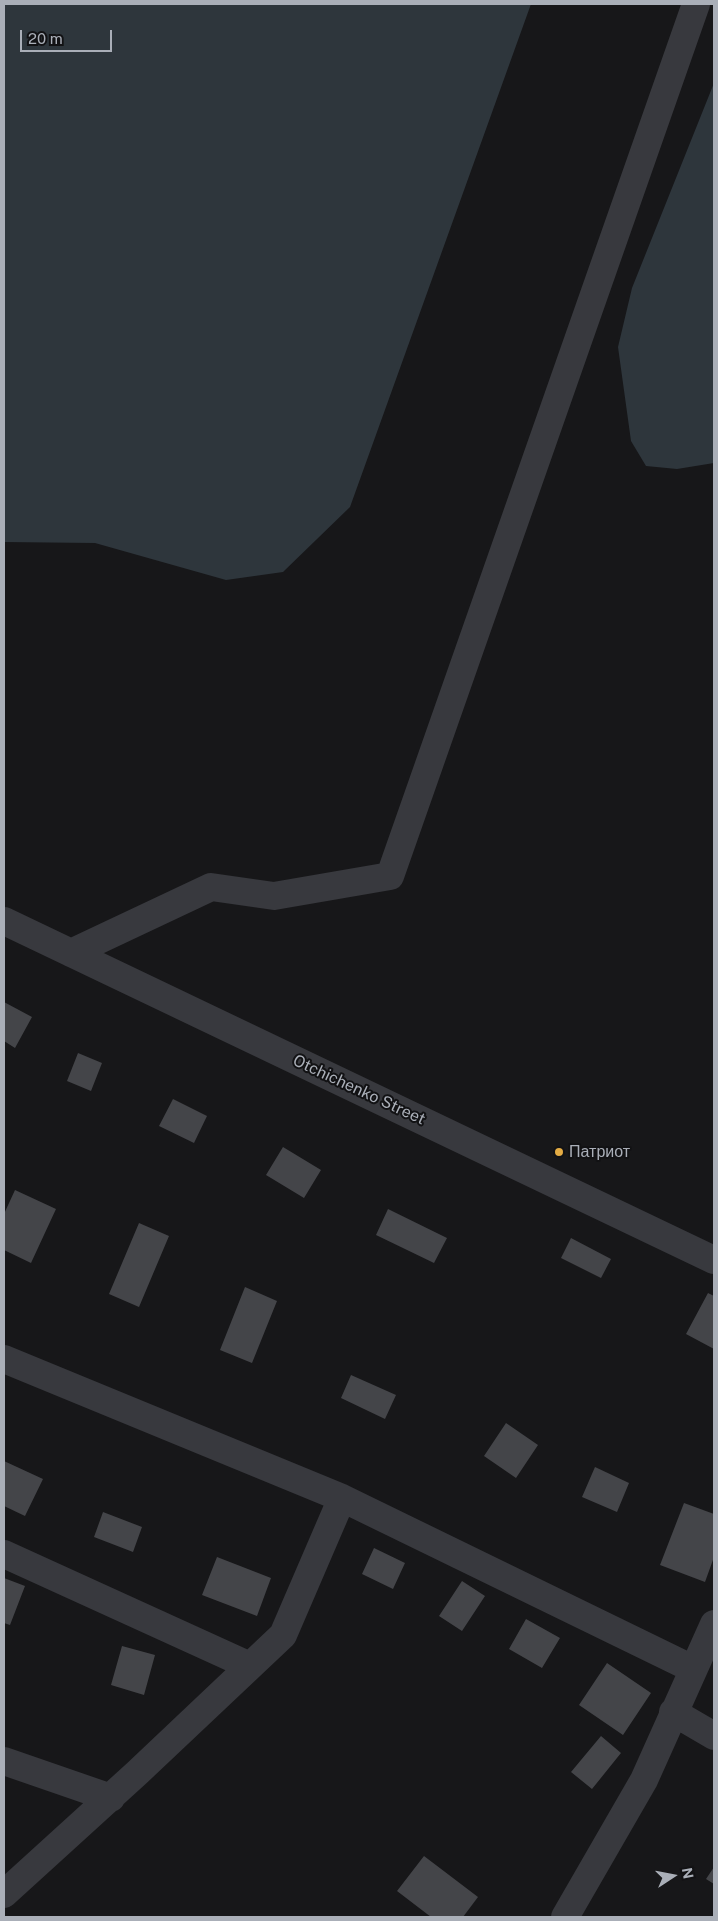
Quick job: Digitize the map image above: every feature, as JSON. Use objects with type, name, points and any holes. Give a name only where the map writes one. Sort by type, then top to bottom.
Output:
[{"type":"street","points":[[71,953],[211,887],[274,896],[390,876],[696,4]]},
{"type":"street","name":"Otchichenko Street","points":[[4,921],[714,1260]]},
{"type":"street","points":[[4,1359],[342,1498],[693,1669]]},
{"type":"street","points":[[4,1894],[111,1798],[282,1635],[342,1498]]},
{"type":"street","points":[[4,1554],[250,1666]]},
{"type":"street","points":[[566,1917],[644,1780],[714,1624]]},
{"type":"street","points":[[673,1712],[714,1736]]},
{"type":"street","points":[[4,1761],[111,1798]]},
{"type":"shaded area","points":[[4,4],[531,4],[350,507],[283,572],[226,580],[95,543],[4,542]]},
{"type":"shaded area","points":[[714,83],[714,463],[677,469],[646,466],[631,441],[618,347],[632,288]]},
{"type":"building","points":[[4,1002],[32,1017],[15,1048],[4,1041]]},
{"type":"building","points":[[78,1053],[102,1063],[91,1091],[67,1081]]},
{"type":"building","points":[[173,1099],[207,1116],[194,1143],[159,1126]]},
{"type":"building","points":[[283,1147],[321,1170],[304,1198],[266,1175]]},
{"type":"building","points":[[15,1190],[56,1209],[31,1263],[4,1250],[4,1214]]},
{"type":"building","points":[[388,1209],[447,1238],[434,1263],[376,1235]]},
{"type":"building","points":[[139,1223],[169,1236],[139,1307],[109,1294]]},
{"type":"building","points":[[571,1238],[611,1259],[601,1278],[561,1258]]},
{"type":"building","points":[[245,1287],[277,1301],[252,1363],[220,1350]]},
{"type":"building","points":[[708,1293],[714,1296],[714,1349],[686,1334]]},
{"type":"building","points":[[351,1375],[396,1395],[385,1419],[341,1398]]},
{"type":"building","points":[[506,1423],[538,1445],[516,1478],[484,1456]]},
{"type":"building","points":[[4,1461],[43,1479],[25,1516],[4,1506]]},
{"type":"building","points":[[595,1467],[629,1483],[617,1512],[582,1497]]},
{"type":"building","points":[[684,1503],[714,1514],[714,1557],[705,1582],[660,1565]]},
{"type":"building","points":[[103,1512],[142,1527],[133,1552],[94,1537]]},
{"type":"building","points":[[374,1548],[405,1563],[393,1589],[362,1574]]},
{"type":"building","points":[[217,1557],[271,1578],[257,1616],[202,1595]]},
{"type":"building","points":[[4,1578],[25,1586],[10,1625],[4,1623]]},
{"type":"building","points":[[462,1581],[485,1596],[462,1631],[439,1616]]},
{"type":"building","points":[[526,1619],[560,1638],[542,1668],[509,1649]]},
{"type":"building","points":[[122,1646],[155,1655],[144,1695],[111,1685]]},
{"type":"building","points":[[607,1663],[651,1693],[623,1735],[579,1705]]},
{"type":"building","points":[[601,1736],[621,1753],[592,1789],[571,1772]]},
{"type":"building","points":[[424,1856],[478,1897],[463,1917],[431,1917],[397,1891]]},
{"type":"building","points":[[714,1867],[714,1884],[706,1879]]},
{"type":"place","name":"Патриот","points":[[559,1152]]}]
